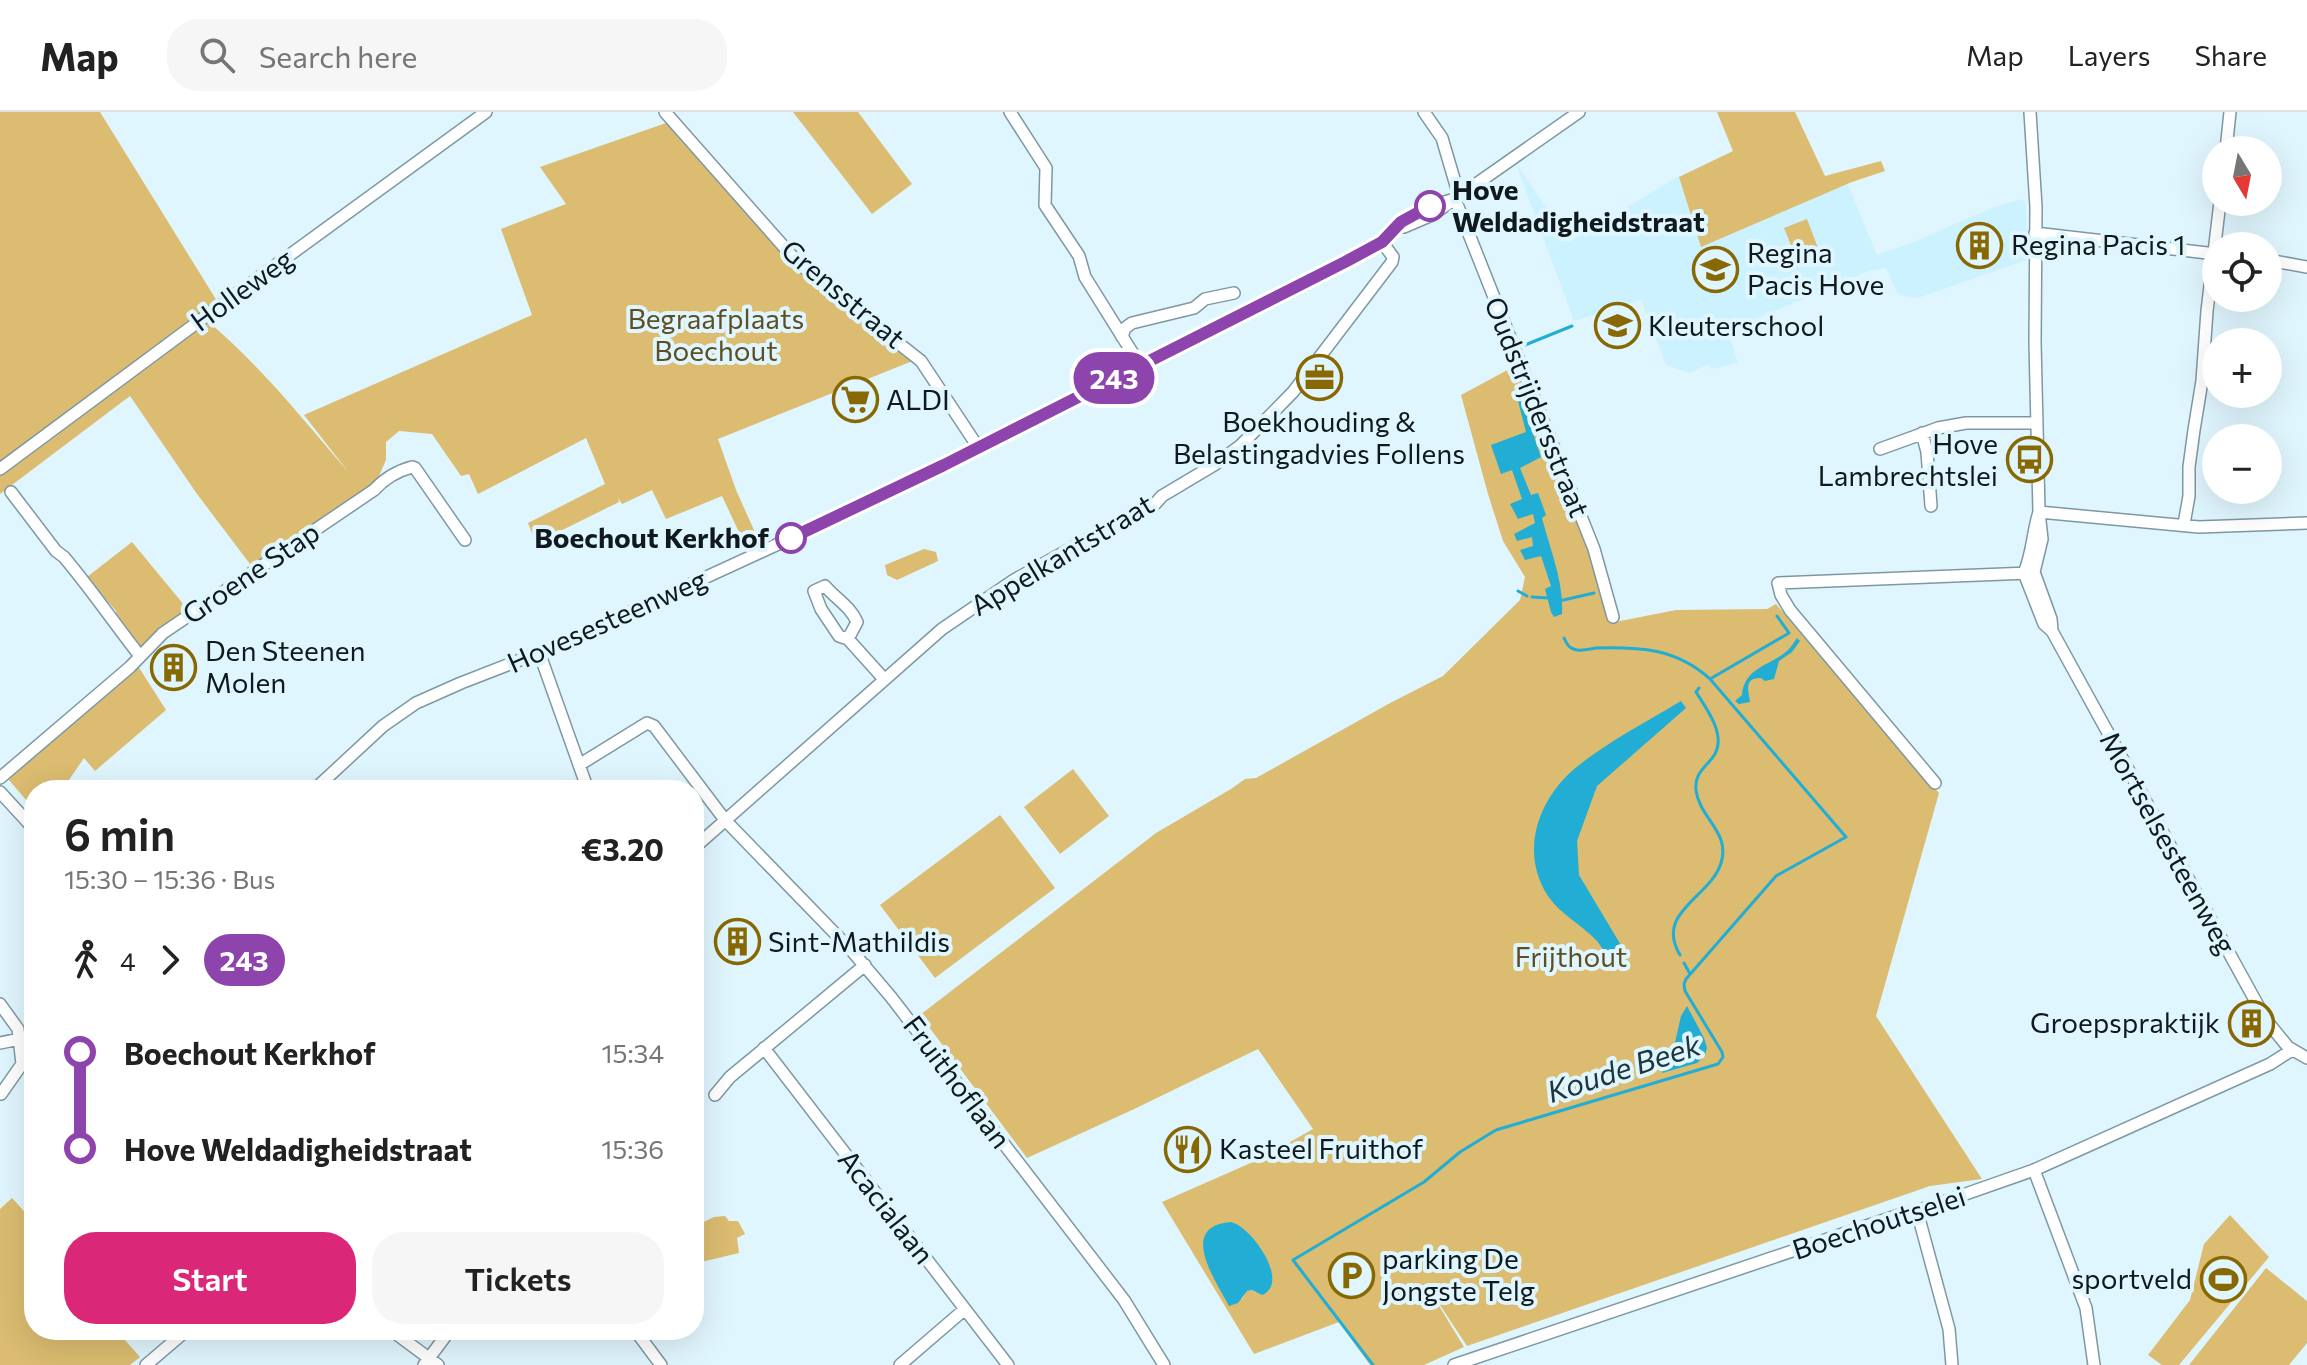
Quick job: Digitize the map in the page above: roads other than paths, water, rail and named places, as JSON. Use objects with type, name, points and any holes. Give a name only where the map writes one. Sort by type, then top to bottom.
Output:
[{"type":"street","name":"Holleweg","points":[[0,469],[486,112]]},
{"type":"street","name":"Grensstraat","points":[[665,112],[792,256],[921,361],[978,447]]},
{"type":"street","points":[[1010,112],[1046,168],[1045,205],[1079,256],[1085,277],[1140,365]]},
{"type":"street","name":"Oudstrijdersstraat","points":[[1424,112],[1442,138],[1458,197],[1594,549],[1613,617]]},
{"type":"street","name":"Hovesesteenweg","points":[[325,780],[399,713],[438,692],[561,644],[865,504],[1140,365],[1384,240],[1401,222],[1458,197],[1579,112]]},
{"type":"street","points":[[1935,783],[1790,610],[1778,583],[2029,573],[2035,556],[2034,528],[2039,512],[2036,207],[2030,112]]},
{"type":"street","points":[[2227,136],[2230,112]]},
{"type":"street","points":[[2035,233],[2202,252]]},
{"type":"street","name":"Appelkantstraat","points":[[704,839],[942,629],[996,591],[1154,505],[1162,496],[1240,446],[1293,392],[1392,262],[1393,257],[1384,240]]},
{"type":"street","points":[[2282,263],[2307,267]]},
{"type":"street","points":[[1122,337],[1125,328],[1132,323],[1194,308],[1205,299],[1234,293]]},
{"type":"street","points":[[2184,524],[2202,381],[2207,312]]},
{"type":"street","points":[[1880,449],[1938,428],[1966,423],[2037,423]]},
{"type":"street","points":[[1922,433],[1927,452],[1931,506]]},
{"type":"street","name":"Groene Stap","points":[[0,778],[42,744],[163,633],[382,481],[412,467],[465,540]]},
{"type":"street","points":[[11,492],[56,551],[94,593],[140,656]]},
{"type":"street","points":[[2039,512],[2199,527],[2307,523]]},
{"type":"street","name":"Mortselsesteenweg","points":[[2029,573],[2040,603],[2051,619],[2052,631],[2266,1020],[2292,1050]]},
{"type":"street","points":[[848,639],[857,622],[852,610],[838,601],[825,586],[814,591],[821,609],[839,636],[848,639],[884,679]]},
{"type":"street","points":[[539,652],[584,780]]},
{"type":"street","name":"Fruithoflaan","points":[[579,765],[647,723],[654,726],[695,780]]},
{"type":"street","points":[[0,792],[24,818]]},
{"type":"street","name":"Fruithoflaan","points":[[704,792],[725,820],[865,965],[1115,1288],[1164,1365]]},
{"type":"street","points":[[715,1095],[730,1077],[865,965]]},
{"type":"street","points":[[0,1004],[17,1026],[22,1064],[1,1094]]},
{"type":"street","points":[[0,1043],[24,1038]]},
{"type":"street","name":"Acacialaan","points":[[764,1048],[1008,1365]]},
{"type":"street","points":[[2292,1050],[2307,1058]]},
{"type":"street","name":"Boechoutselei","points":[[1454,1365],[2034,1170],[2270,1064],[2292,1050]]},
{"type":"street","points":[[2034,1170],[2086,1308],[2094,1365]]},
{"type":"street","points":[[1917,1211],[1949,1329],[1952,1365]]},
{"type":"street","points":[[900,1365],[965,1309]]},
{"type":"street","points":[[146,1365],[175,1340]]},
{"type":"street","points":[[403,1340],[430,1363],[444,1340]]},
{"type":"street","points":[[642,1340],[661,1365]]},
{"type":"water","points":[[1519,389],[1523,391],[1520,395],[1541,457],[1520,468],[1531,495],[1538,493],[1546,515],[1542,518],[1559,578],[1562,602],[1562,614],[1554,617],[1545,589],[1551,586],[1541,556],[1525,560],[1520,550],[1533,546],[1532,537],[1517,541],[1514,534],[1535,523],[1533,514],[1518,519],[1510,504],[1522,499],[1512,470],[1501,474],[1491,445],[1526,432],[1516,393]]},
{"type":"water","points":[[1797,638],[1800,641],[1792,652],[1779,661],[1774,679],[1752,680],[1748,685],[1750,702],[1739,704],[1735,701],[1742,695],[1748,678],[1783,654]]},
{"type":"water","points":[[1681,701],[1686,708],[1597,786],[1577,841],[1579,875],[1628,957],[1615,966],[1597,941],[1548,896],[1535,863],[1536,829],[1550,797],[1573,770],[1612,742]]},
{"type":"water","points":[[1687,1006],[1704,1038],[1707,1048],[1705,1055],[1697,1063],[1662,1073],[1674,1047],[1681,1016]]},
{"type":"water","points":[[1231,1222],[1240,1226],[1258,1244],[1272,1279],[1270,1289],[1262,1295],[1247,1291],[1238,1303],[1229,1306],[1210,1269],[1203,1244],[1206,1233],[1215,1226]]},
{"type":"waterway","points":[[1525,345],[1572,326]]},
{"type":"waterway","points":[[1518,591],[1527,596]]},
{"type":"waterway","points":[[1559,601],[1594,593]]},
{"type":"waterway","points":[[1532,597],[1548,598]]},
{"type":"waterway","points":[[1564,638],[1570,647],[1577,650],[1628,648],[1671,655],[1710,679],[1789,633],[1777,616]]},
{"type":"waterway","name":"Koude Beek","points":[[1373,1365],[1293,1260],[1424,1182],[1460,1152],[1496,1130],[1718,1064],[1723,1057],[1722,1052],[1685,991],[1686,979],[1776,876],[1846,837],[1710,679]]},
{"type":"waterway","points":[[1680,955],[1674,940],[1674,927],[1679,916],[1715,875],[1723,852],[1722,842],[1698,800],[1696,790],[1697,779],[1718,746],[1713,722],[1696,692],[1699,688]]},
{"type":"waterway","points":[[1684,963],[1690,974]]},
{"type":"place","name":"Hove Weldadigheidstraat","points":[[1430,206]]},
{"type":"place","name":"Regina Pacis 1","points":[[1980,245]]},
{"type":"place","name":"Regina Pacis Hove","points":[[1716,269]]},
{"type":"place","name":"Kleuterschool","points":[[1617,326]]},
{"type":"place","name":"Boekhouding & Belastingadvies Follens","points":[[1319,378]]},
{"type":"place","name":"ALDI","points":[[855,400]]},
{"type":"place","name":"Hove Lambrechtslei","points":[[2029,460]]},
{"type":"place","name":"Boechout Kerkhof","points":[[791,538]]},
{"type":"place","name":"Den Steenen Molen","points":[[174,667]]},
{"type":"place","name":"Sint-Mathildis","points":[[737,942]]},
{"type":"place","name":"Groepspraktijk","points":[[2251,1023]]},
{"type":"place","name":"Kasteel Fruithof","points":[[1188,1149]]},
{"type":"place","name":"parking De Jongste Telg","points":[[1351,1275]]},
{"type":"place","name":"sportveld","points":[[2223,1279]]},
{"type":"park label","name":"Begraafplaats Boechout","points":[[716,335]]},
{"type":"park label","name":"Frijthout","points":[[1571,957]]}]
